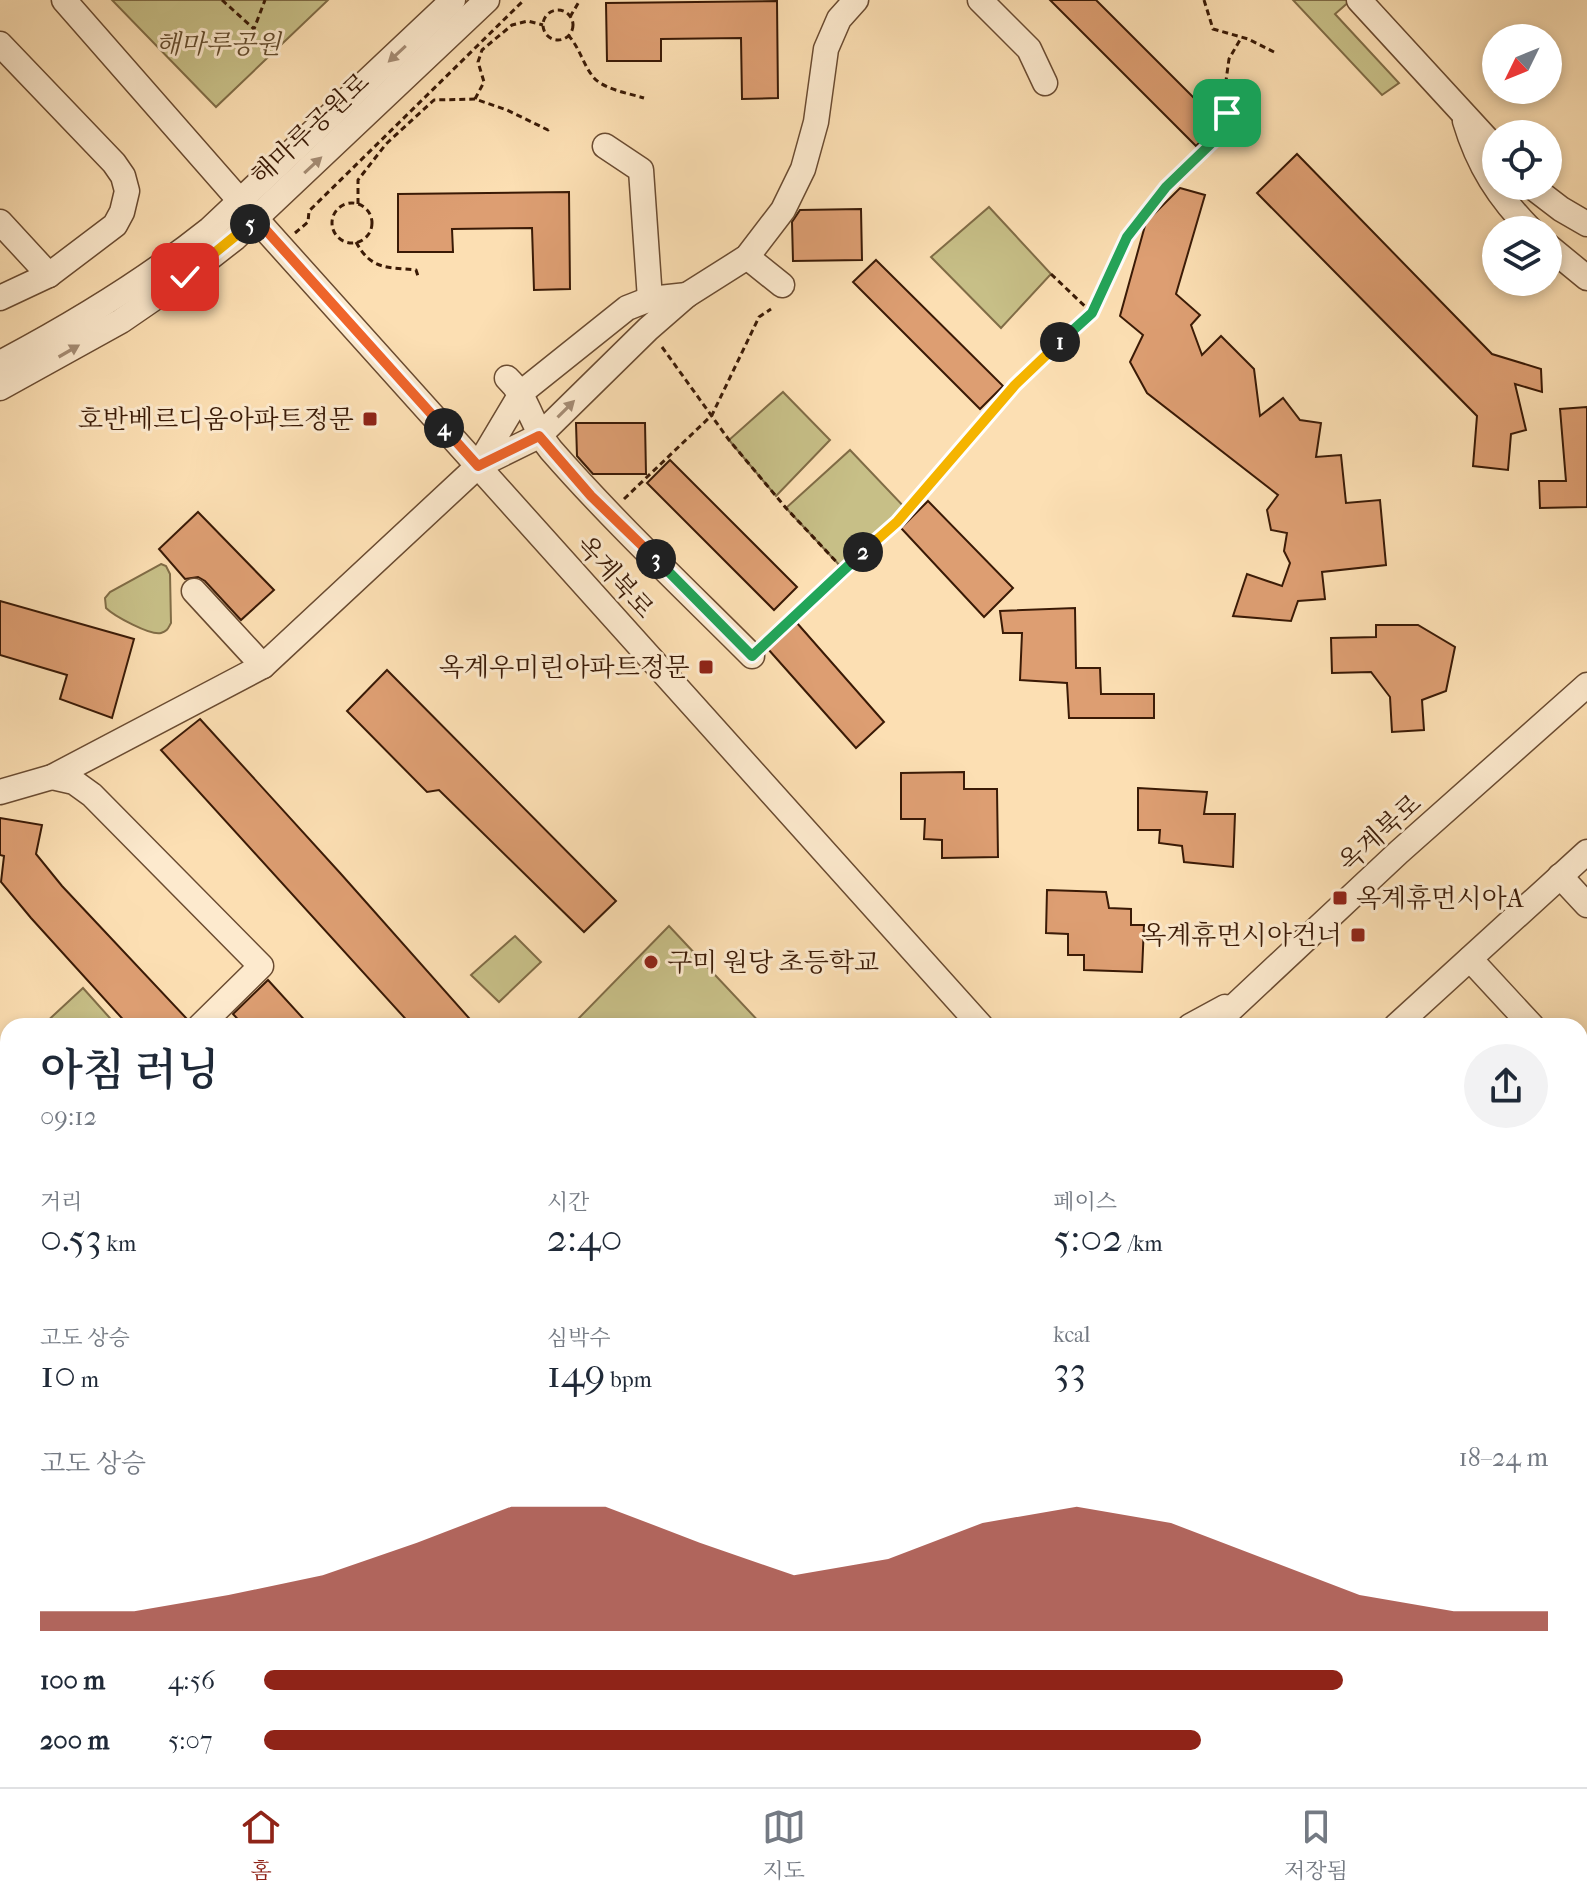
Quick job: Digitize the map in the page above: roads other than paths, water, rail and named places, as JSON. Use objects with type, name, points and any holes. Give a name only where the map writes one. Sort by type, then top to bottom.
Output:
[{"type":"street","name":"옥계북로","points":[[64,0],[248,210],[974,1018]]},
{"type":"street","name":"해마루공원로","points":[[0,388],[121,321],[185,277],[453,0]]},
{"type":"street","name":"해마루공원로","points":[[0,363],[54,335],[161,267],[210,229],[248,210],[487,0]]},
{"type":"street","points":[[0,792],[52,777],[263,666],[478,466],[539,436],[687,295],[747,257],[783,210],[803,169],[816,122],[826,49],[839,19],[856,0]]},
{"type":"street","points":[[980,0],[1029,49],[1045,83]]},
{"type":"street","points":[[1359,0],[1482,134]]},
{"type":"street","points":[[0,44],[114,163],[123,176],[127,191],[115,225],[49,275],[0,298]]},
{"type":"street","points":[[1463,114],[1474,151],[1491,183],[1519,216]]},
{"type":"street","points":[[605,146],[641,170],[650,299]]},
{"type":"street","points":[[1549,200],[1587,224]]},
{"type":"street","points":[[0,222],[49,275]]},
{"type":"street","points":[[747,257],[782,285]]},
{"type":"street","points":[[1562,257],[1587,278]]},
{"type":"street","points":[[478,466],[514,385],[627,308],[650,299],[687,295]]},
{"type":"street","points":[[514,385],[539,436],[591,496],[752,656]]},
{"type":"street","points":[[194,591],[263,666]]},
{"type":"street","name":"옥계북로","points":[[1222,1018],[1399,852],[1587,685]]},
{"type":"street","points":[[52,777],[74,782],[92,795],[261,966],[208,1018]]},
{"type":"street","points":[[1405,1018],[1587,852]]},
{"type":"street","points":[[1560,876],[1587,905]]},
{"type":"street","points":[[1470,959],[1525,1018]]},
{"type":"street","points":[[1205,1018],[1245,996]]},
{"type":"street","points":[[956,998],[980,1018]]},
{"type":"place","name":"호반베르디움아파트정문","points":[[370,419]]},
{"type":"place","name":"옥계우미린아파트정문","points":[[706,667]]},
{"type":"place","name":"옥계휴먼시아A","points":[[1340,898]]},
{"type":"place","name":"옥계휴먼시아건너","points":[[1358,935]]},
{"type":"place","name":"구미 원당 초등학교","points":[[651,962]]},
{"type":"park label","name":"해마루공원","points":[[218,44]]}]
